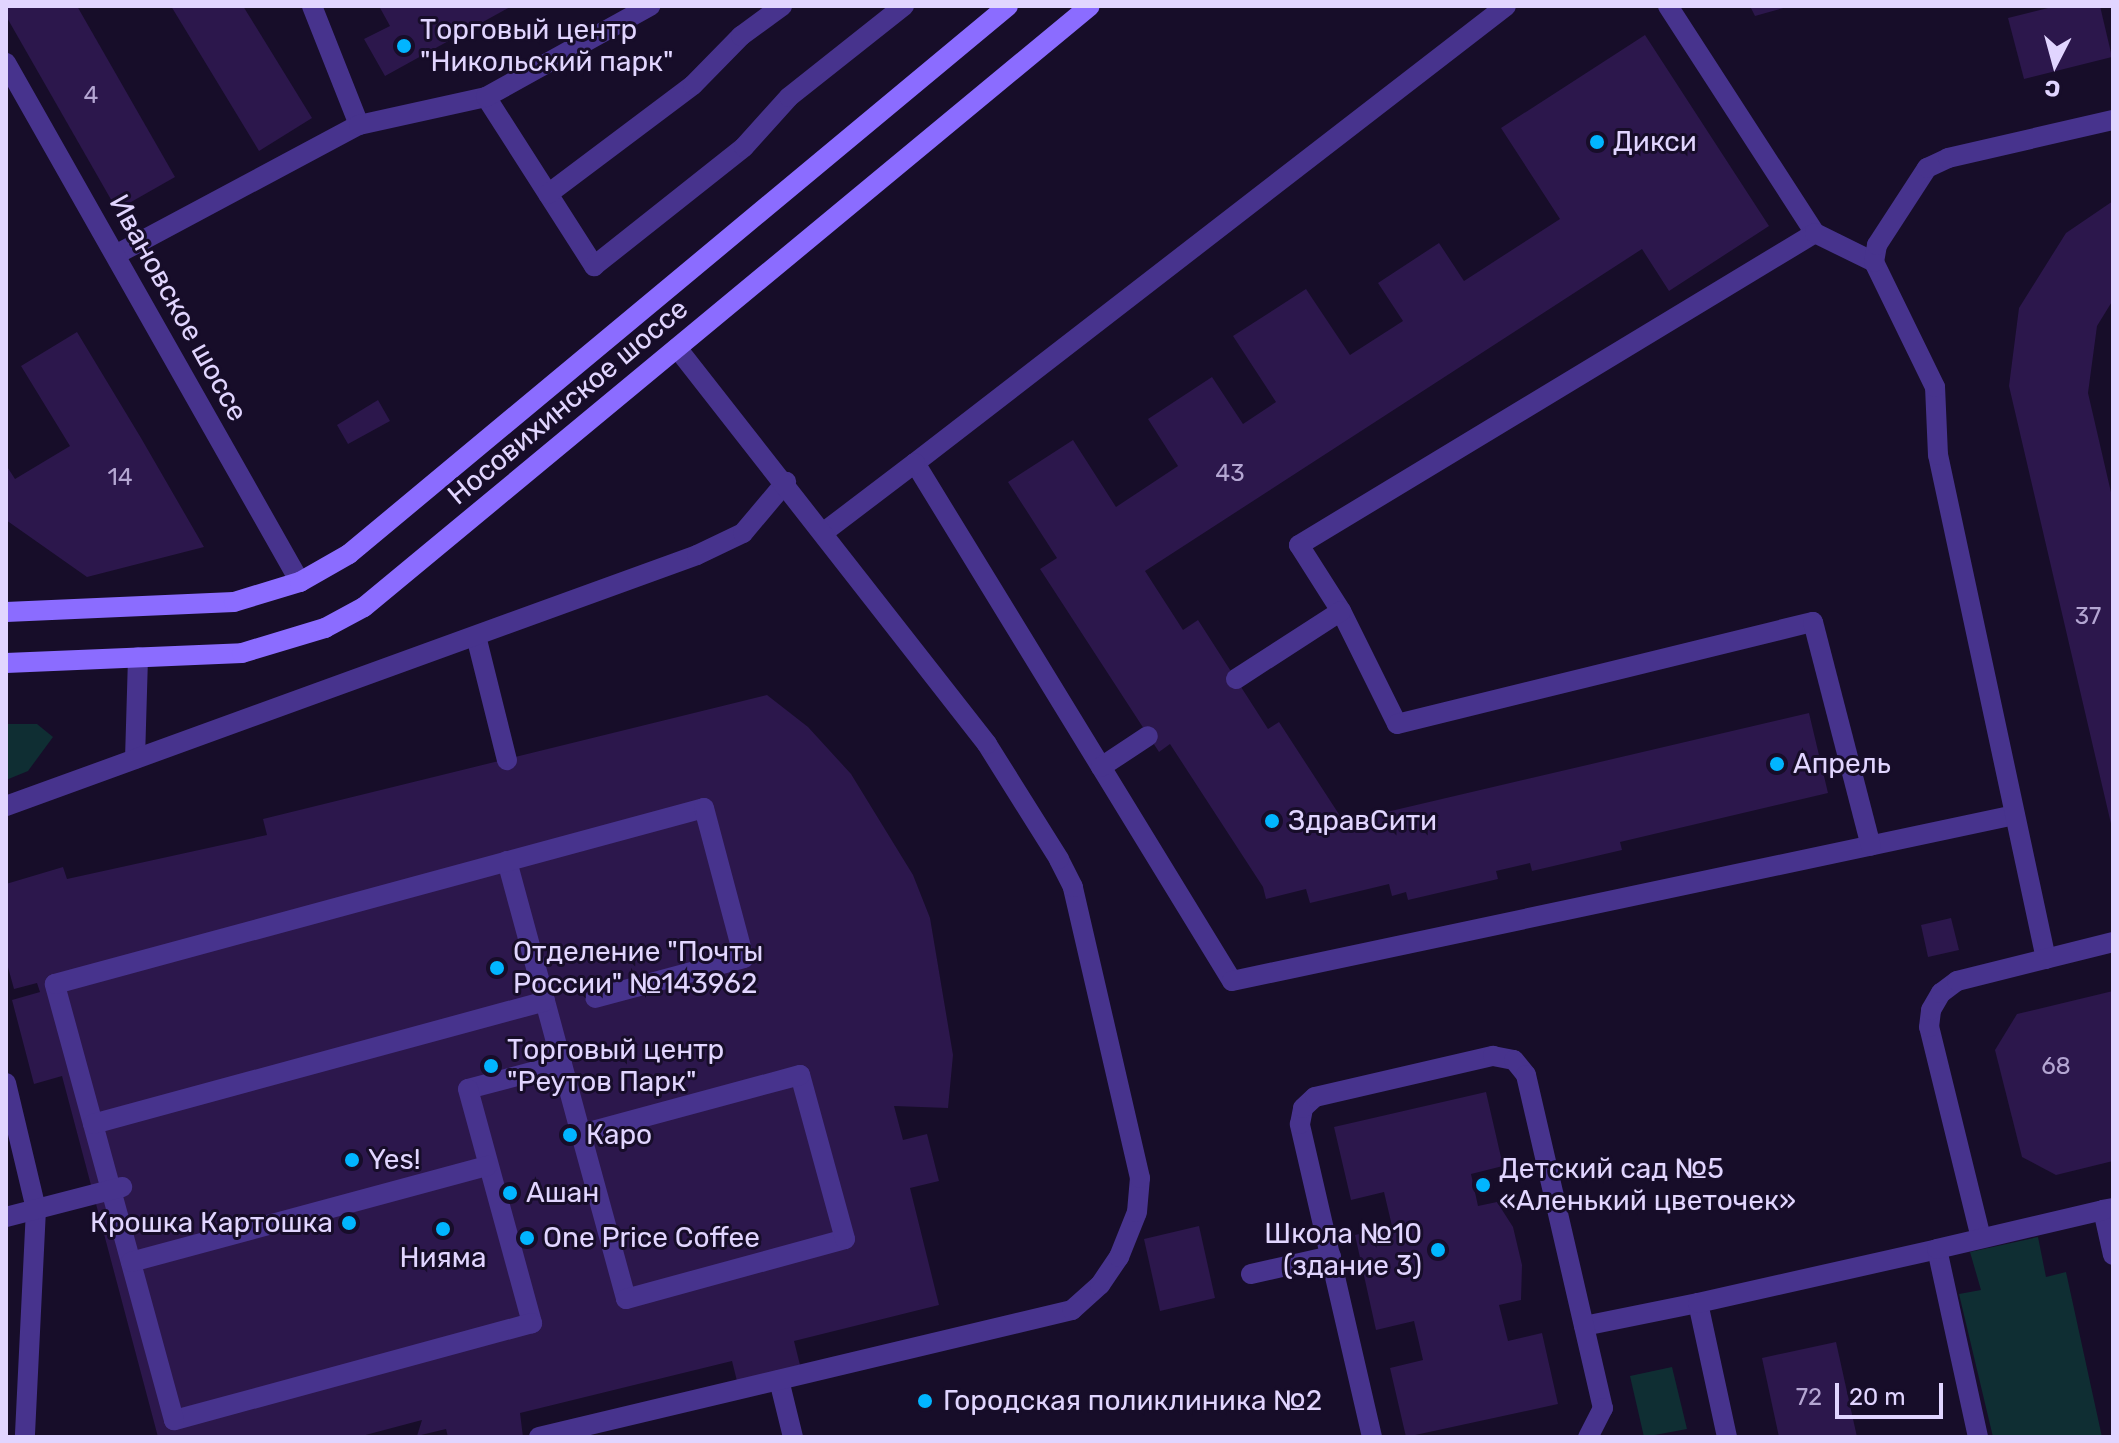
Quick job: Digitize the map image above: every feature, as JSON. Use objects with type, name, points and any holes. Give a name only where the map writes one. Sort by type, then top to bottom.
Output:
[{"type":"main road","name":"Носовихинское шоссе","points":[[6,612],[234,602],[300,582],[349,554],[1008,6]]},
{"type":"main road","name":"Носовихинское шоссе","points":[[6,663],[242,653],[325,628],[364,607],[1090,6]]},
{"type":"street","points":[[312,6],[359,125]]},
{"type":"street","points":[[117,254],[359,125],[486,97],[650,6]]},
{"type":"street","points":[[548,194],[693,85],[741,36],[782,6]]},
{"type":"street","points":[[486,97],[594,266],[744,147],[789,97],[904,6]]},
{"type":"street","points":[[824,532],[1506,6]]},
{"type":"street","points":[[1668,6],[1815,233],[1874,262]]},
{"type":"street","name":"Ивановское шоссе","points":[[6,63],[117,254],[300,582]]},
{"type":"street","points":[[2046,959],[1938,455],[1935,387],[1874,262],[1877,245],[1927,168],[1948,158],[2113,120]]},
{"type":"street","points":[[1815,233],[1299,545],[1341,611],[1397,724],[1813,622],[1871,846]]},
{"type":"street","points":[[539,1437],[1072,1310],[1100,1285],[1119,1257],[1137,1212],[1140,1178],[1073,887],[987,744],[786,482],[677,348]]},
{"type":"street","points":[[915,463],[1232,981],[2015,815]]},
{"type":"street","points":[[6,806],[476,636],[743,533],[786,482]]},
{"type":"street","points":[[1236,679],[1341,611]]},
{"type":"street","points":[[476,636],[507,760]]},
{"type":"street","points":[[135,759],[138,657]]},
{"type":"street","points":[[1101,767],[1148,736]]},
{"type":"street","points":[[562,1064],[468,1089],[532,1323],[174,1420],[131,1262],[118,1189],[93,1124],[55,984],[704,808],[744,958],[595,998]]},
{"type":"street","points":[[507,861],[581,1134],[626,1299],[845,1239],[800,1075],[581,1134]]},
{"type":"street","points":[[1981,1238],[1929,1020],[1941,993],[1957,981],[2113,942]]},
{"type":"street","points":[[93,1124],[545,1001]]},
{"type":"street","points":[[1372,1437],[1300,1124],[1303,1108],[1315,1097],[1493,1056],[1514,1060],[1526,1075],[1603,1408],[1588,1437]]},
{"type":"street","points":[[6,1083],[36,1209],[25,1437]]},
{"type":"street","points":[[131,1262],[487,1166]]},
{"type":"street","points":[[6,1217],[118,1189]]},
{"type":"street","points":[[1584,1326],[2108,1209],[2113,1255]]},
{"type":"street","points":[[1937,1249],[1978,1437]]},
{"type":"street","points":[[1251,1274],[1331,1256]]},
{"type":"street","points":[[1698,1303],[1727,1437]]},
{"type":"street","points":[[779,1380],[793,1437]]},
{"type":"green space","points":[[6,724],[37,724],[53,737],[28,771],[6,780]]},
{"type":"green space","points":[[2038,1237],[2046,1277],[2066,1272],[2102,1437],[1993,1437],[1959,1294],[1981,1290],[1970,1252]]},
{"type":"green space","points":[[1672,1367],[1687,1429],[1644,1437],[1630,1376]]},
{"type":"building","points":[[6,6],[77,6],[175,177],[117,210],[6,16]]},
{"type":"building","points":[[171,6],[243,6],[312,118],[259,151]]},
{"type":"building","name":"Торговый центр \"Никольский парк\"","points":[[379,6],[512,6],[385,76],[364,39],[390,26]]},
{"type":"building","points":[[1750,6],[1787,6],[1787,7],[1755,16]]},
{"type":"building","points":[[2056,6],[2100,6],[2112,57],[2024,79],[2008,18]]},
{"type":"building","points":[[1645,35],[1769,226],[1669,291],[1642,249],[1145,571],[1183,630],[1198,620],[1268,729],[1279,722],[1344,822],[1809,713],[1828,793],[1620,842],[1622,850],[1532,871],[1530,863],[1496,871],[1498,879],[1408,900],[1406,892],[1392,896],[1389,884],[1310,903],[1306,889],[1266,899],[1263,887],[1170,744],[1159,752],[1040,569],[1057,558],[1008,482],[1073,440],[1116,507],[1178,466],[1148,419],[1212,377],[1243,424],[1276,402],[1233,336],[1306,289],[1350,355],[1403,321],[1378,283],[1439,243],[1464,281],[1560,219],[1501,128]]},
{"type":"building","points":[[2113,201],[2113,300],[2097,326],[2088,393],[2113,501],[2112,828],[2009,386],[2019,308],[2066,233]]},
{"type":"building","points":[[77,332],[204,547],[87,577],[6,520],[6,465],[15,479],[70,446],[21,366]]},
{"type":"building","points":[[378,400],[390,421],[348,444],[337,425]]},
{"type":"building","name":"Торговый центр \"Реутов Парк\"","points":[[767,695],[808,727],[851,774],[913,875],[930,918],[953,1055],[948,1108],[894,1106],[903,1140],[927,1134],[939,1181],[910,1188],[939,1305],[794,1341],[800,1365],[737,1381],[732,1361],[520,1413],[523,1437],[448,1437],[446,1429],[417,1436],[422,1420],[358,1437],[158,1437],[62,1076],[34,1084],[12,1000],[40,992],[37,983],[14,989],[6,960],[6,884],[63,867],[67,879],[267,835],[263,819]]},
{"type":"building","points":[[1951,918],[1959,950],[1928,957],[1921,925]]},
{"type":"building","points":[[2113,991],[2113,1161],[2056,1175],[2022,1157],[1995,1050],[2017,1014]]},
{"type":"building","name":"Школа №10 (здание 3)","points":[[1486,1092],[1503,1166],[1471,1174],[1478,1206],[1497,1202],[1513,1227],[1522,1265],[1521,1300],[1499,1305],[1508,1341],[1542,1333],[1558,1404],[1406,1437],[1390,1368],[1423,1360],[1414,1321],[1376,1330],[1355,1235],[1392,1226],[1384,1192],[1351,1200],[1334,1127]]},
{"type":"building","points":[[1199,1226],[1215,1298],[1160,1311],[1144,1239]]},
{"type":"building","points":[[1836,1342],[1857,1437],[1779,1437],[1762,1358]]},
{"type":"place","name":"Торговый центр \"Никольский парк\"","points":[[404,46]]},
{"type":"place","name":"Дикси","points":[[1597,142]]},
{"type":"place","name":"Апрель","points":[[1777,764]]},
{"type":"place","name":"ЗдравСити","points":[[1272,821]]},
{"type":"place","name":"Отделение \"Почты России\" №143962","points":[[497,968]]},
{"type":"place","name":"Торговый центр \"Реутов Парк\"","points":[[491,1066]]},
{"type":"place","name":"Каро","points":[[570,1135]]},
{"type":"place","name":"Yes!","points":[[352,1160]]},
{"type":"place","name":"Детский сад №5 «Аленький цветочек»","points":[[1483,1185]]},
{"type":"place","name":"Ашан","points":[[510,1193]]},
{"type":"place","name":"Крошка Картошка","points":[[349,1223]]},
{"type":"place","name":"Нияма","points":[[443,1229]]},
{"type":"place","name":"One Price Coffee","points":[[527,1238]]},
{"type":"place","name":"Школа №10 (здание 3)","points":[[1438,1250]]},
{"type":"place","name":"Городская поликлиника №2","points":[[925,1401]]}]
